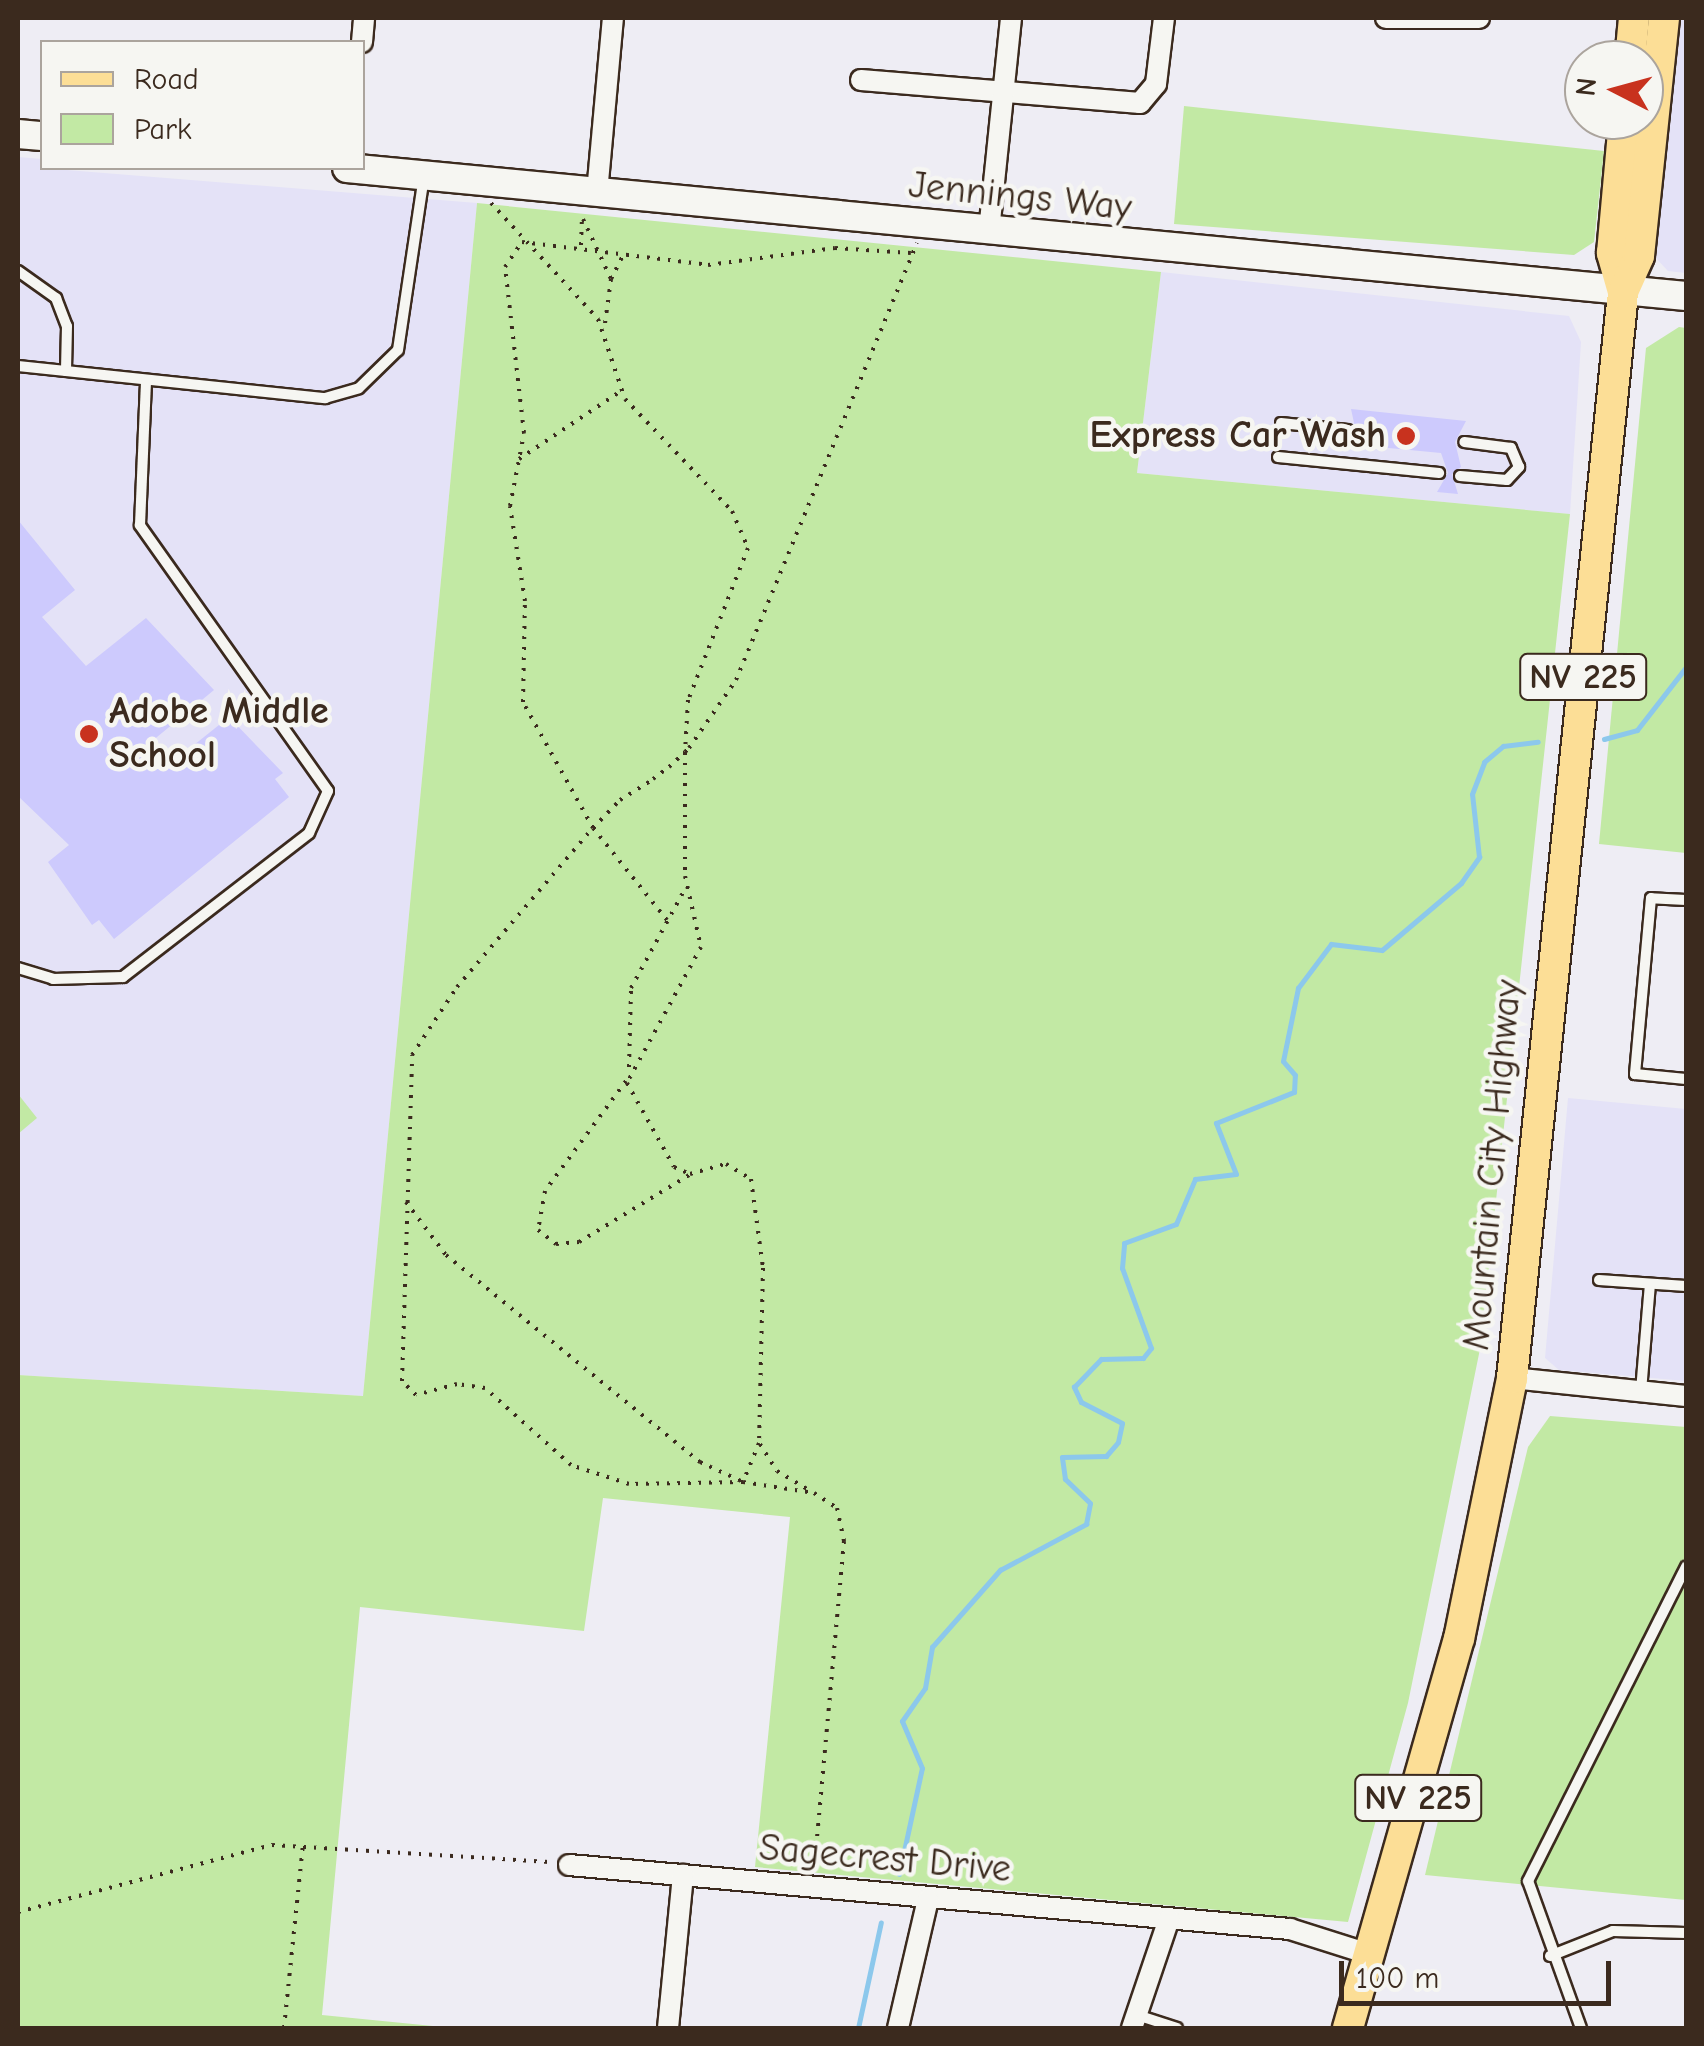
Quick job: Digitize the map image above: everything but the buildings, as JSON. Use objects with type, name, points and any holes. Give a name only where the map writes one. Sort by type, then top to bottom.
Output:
[{"type":"main road","name":"Mountain City Highway","points":[[1622,292],[1640,256],[1664,18]]},
{"type":"main road","name":"Mountain City Highway","points":[[1348,2028],[1372,1955],[1463,1622],[1512,1378],[1622,292],[1612,252],[1622,140]]},
{"type":"street","points":[[588,201],[613,18]]},
{"type":"street","points":[[989,231],[1011,18]]},
{"type":"street","points":[[860,80],[1140,102],[1156,84],[1164,18]]},
{"type":"street","points":[[1386,18],[1480,18]]},
{"type":"street","name":"Jennings Way","points":[[365,170],[484,182],[588,201],[924,225],[1686,296]]},
{"type":"street","points":[[1512,1378],[1686,1396]]},
{"type":"street","name":"Sagecrest Drive","points":[[569,1864],[1290,1930],[1372,1955]]},
{"type":"street","points":[[668,2028],[682,1875]]},
{"type":"street","points":[[898,2028],[928,1899]]},
{"type":"street","points":[[1134,2022],[1169,1919]]},
{"type":"lane","points":[[18,366],[325,398],[360,388],[398,350],[424,176]]},
{"type":"lane","points":[[18,271],[56,298],[68,326],[66,372]]},
{"type":"lane","points":[[18,968],[88,981],[122,976],[156,957],[309,833],[328,791],[140,526],[146,380]]},
{"type":"lane","points":[[1282,423],[1348,430]]},
{"type":"lane","points":[[1460,476],[1507,480],[1519,461],[1512,448],[1464,442]]},
{"type":"lane","points":[[1278,457],[1439,474]]},
{"type":"lane","points":[[1686,900],[1651,898],[1635,1074],[1686,1079]]},
{"type":"lane","points":[[1599,1280],[1686,1286]]},
{"type":"lane","points":[[1640,1391],[1650,1284]]},
{"type":"lane","points":[[1581,2028],[1530,1900],[1533,1862],[1686,1568]]},
{"type":"lane","points":[[1550,1956],[1613,1932],[1686,1933]]},
{"type":"lane","points":[[1134,2022],[1177,2028]]},
{"type":"path","points":[[484,182],[498,220],[592,312],[621,391],[747,539],[745,565],[692,679],[685,752],[686,886],[700,948],[628,1076],[546,1191],[538,1230],[556,1244],[579,1242],[698,1171]]},
{"type":"path","points":[[581,245],[588,201]]},
{"type":"path","points":[[588,201],[612,280]]},
{"type":"path","points":[[814,1493],[743,1482],[598,1478],[485,1388],[406,1389],[398,1346],[416,1044],[593,828],[685,752],[766,624],[924,225]]},
{"type":"path","points":[[522,242],[581,245],[708,265],[835,248],[913,253]]},
{"type":"path","points":[[522,242],[502,289],[523,424],[510,506],[526,601],[523,702],[593,828],[667,920]]},
{"type":"path","points":[[604,336],[612,280],[624,254]]},
{"type":"path","points":[[519,459],[621,391]]},
{"type":"path","points":[[686,886],[631,988],[628,1076],[674,1167],[698,1171],[734,1166],[754,1188],[763,1268],[760,1443],[743,1482]]},
{"type":"path","points":[[405,1200],[479,1284],[679,1447],[743,1482]]},
{"type":"path","points":[[760,1443],[778,1471],[837,1508],[844,1531],[813,1888]]},
{"type":"path","points":[[284,2028],[302,1845]]},
{"type":"path","points":[[18,1912],[228,1855],[302,1845],[387,1845],[569,1864]]},
{"type":"shaded area","points":[[1675,18],[1686,18],[1686,273],[1668,271],[1653,255]]},
{"type":"shaded area","points":[[18,157],[40,159],[40,170],[477,203],[363,1396],[18,1375]]},
{"type":"shaded area","points":[[1161,272],[1569,316],[1581,342],[1570,514],[1137,473]]},
{"type":"shaded area","points":[[1568,1098],[1686,1109],[1686,1381],[1559,1370],[1545,1358]]},
{"type":"green space","points":[[1184,106],[1604,151],[1594,242],[1574,255],[1174,224]]},
{"type":"green space","points":[[477,203],[1161,272],[1137,473],[1570,514],[1480,1349],[1408,1703],[1348,1922],[755,1867],[790,1517],[603,1498],[584,1631],[360,1607],[322,2015],[453,2028],[18,2028],[18,1375],[363,1396]]},
{"type":"green space","points":[[1679,327],[1686,328],[1686,853],[1599,844],[1646,348]]},
{"type":"green space","points":[[18,1094],[37,1118],[18,1134]]},
{"type":"green space","points":[[1550,1416],[1686,1427],[1686,1900],[1425,1875],[1528,1447]]},
{"type":"waterway","points":[[1604,739],[1637,730],[1686,667]]},
{"type":"waterway","points":[[899,1874],[922,1768],[902,1721],[925,1688],[932,1647],[1000,1570],[1086,1524],[1090,1503],[1065,1479],[1062,1457],[1106,1456],[1118,1442],[1122,1423],[1081,1402],[1074,1387],[1101,1359],[1143,1358],[1151,1348],[1122,1268],[1124,1243],[1176,1224],[1195,1179],[1236,1174],[1216,1123],[1294,1092],[1295,1075],[1283,1061],[1298,988],[1331,944],[1382,950],[1461,883],[1479,857],[1472,794],[1484,762],[1503,746],[1538,742]]},
{"type":"waterway","points":[[858,2028],[881,1922]]},
{"type":"place","name":"Express Car Wash","points":[[1406,436]]},
{"type":"place","name":"Adobe Middle School","points":[[89,734]]}]
